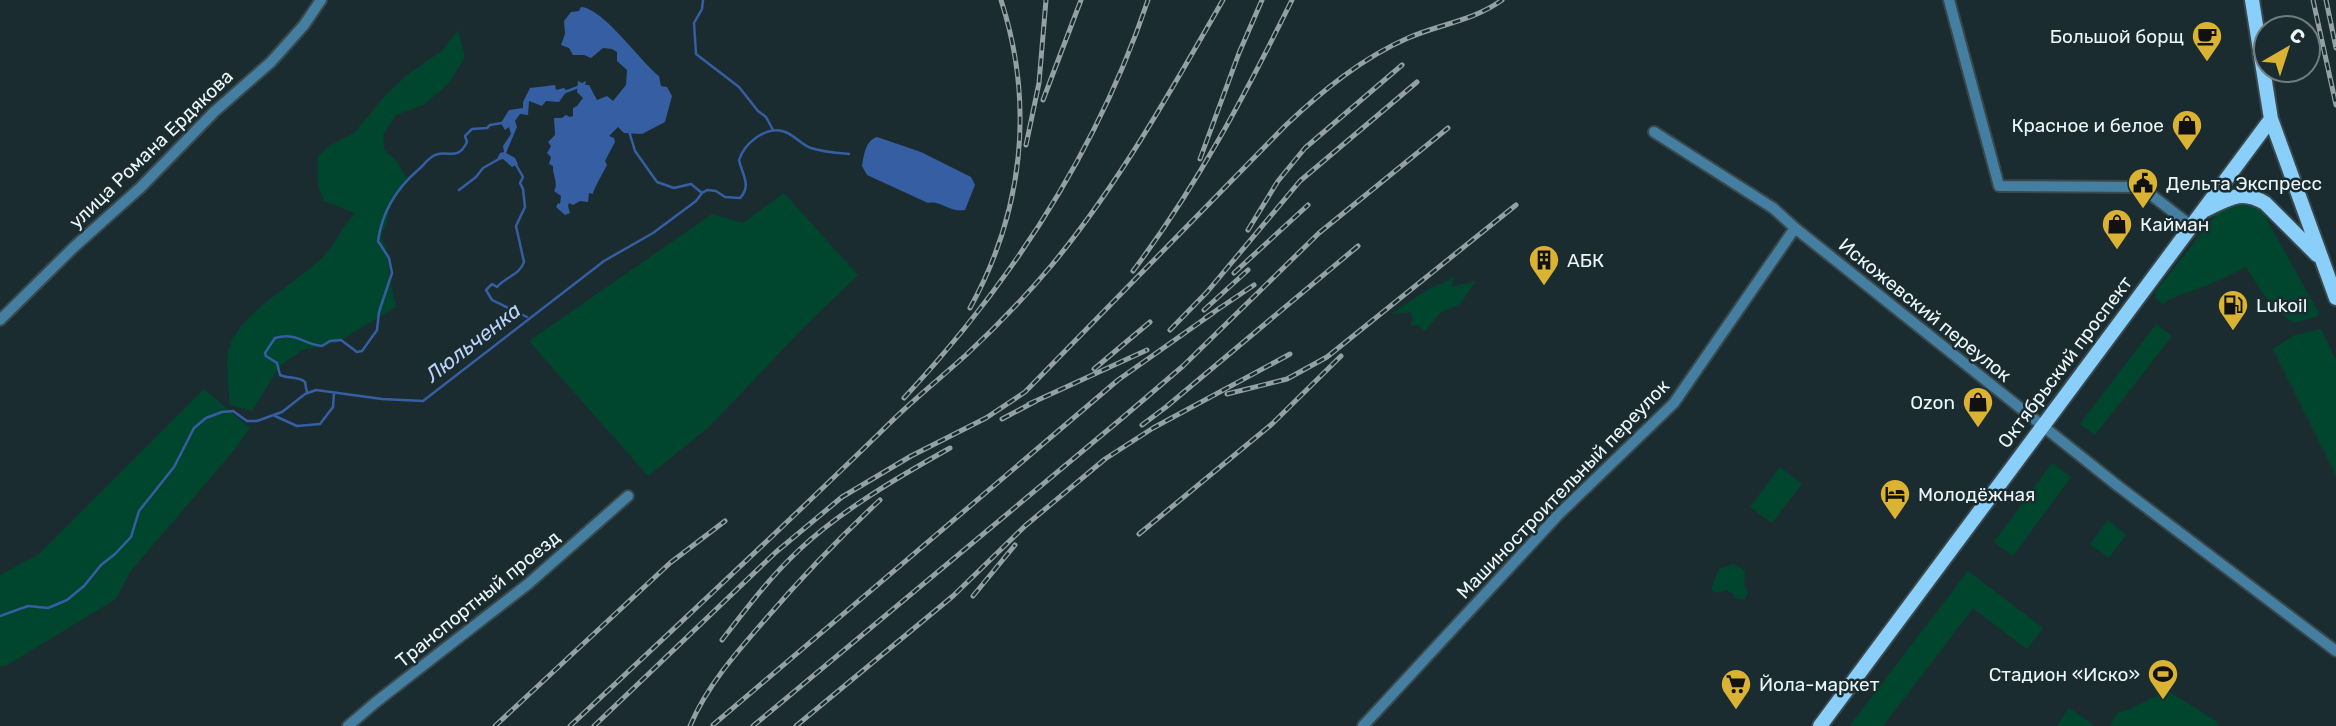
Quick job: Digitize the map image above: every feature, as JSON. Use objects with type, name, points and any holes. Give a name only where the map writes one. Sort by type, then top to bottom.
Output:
[{"type":"main road","points":[[2252,0],[2271,119],[2336,298]]},
{"type":"main road","name":"Октябрьский проспект","points":[[1819,726],[2271,119]]},
{"type":"main road","points":[[2195,219],[2234,197],[2255,197],[2265,203],[2321,258]]},
{"type":"street","name":"улица Романа Ердякова","points":[[0,320],[74,247],[141,187],[214,112],[271,62],[304,25],[321,0]]},
{"type":"street","points":[[1949,0],[1999,186],[2141,187],[2195,219]]},
{"type":"street","name":"Искожевский переулок","points":[[1654,132],[1773,208],[2041,425],[2336,651]]},
{"type":"street","name":"Машиностроительный переулок","points":[[1363,726],[1558,515],[1674,403],[1795,228]]},
{"type":"street","name":"Транспортный проезд","points":[[348,726],[528,584],[628,496]]},
{"type":"green space","points":[[458,30],[465,57],[449,83],[425,104],[396,115],[383,135],[384,150],[397,161],[407,179],[389,209],[381,236],[389,258],[389,277],[396,307],[336,343],[302,350],[280,366],[252,411],[230,405],[227,358],[237,332],[246,320],[323,257],[355,213],[324,201],[318,185],[318,157],[329,146],[354,133],[384,97],[407,75],[443,50]]},
{"type":"green space","points":[[784,193],[858,275],[803,328],[710,426],[648,476],[529,341],[712,214],[743,223]]},
{"type":"green space","points":[[2236,201],[2254,204],[2261,209],[2320,315],[2295,323],[2287,318],[2267,298],[2246,267],[2163,304],[2155,298],[2156,291],[2218,212]]},
{"type":"green space","points":[[1455,277],[1451,287],[1476,281],[1460,304],[1440,313],[1424,332],[1420,326],[1410,325],[1413,320],[1411,312],[1391,314],[1427,290]]},
{"type":"green space","points":[[2156,324],[2172,336],[2095,435],[2080,424]]},
{"type":"green space","points":[[2321,329],[2336,360],[2336,475],[2273,349],[2295,335]]},
{"type":"green space","points":[[204,389],[250,428],[235,449],[130,572],[116,599],[0,667],[0,575],[39,554]]},
{"type":"green space","points":[[2052,463],[2071,477],[2013,556],[1994,542]]},
{"type":"green space","points":[[1780,467],[1802,484],[1772,523],[1750,507]]},
{"type":"green space","points":[[2108,520],[2126,535],[2109,558],[2090,544]]},
{"type":"green space","points":[[1734,564],[1745,571],[1744,584],[1748,593],[1744,600],[1735,598],[1734,594],[1726,590],[1716,593],[1711,589],[1719,569]]},
{"type":"green space","points":[[1968,571],[2043,628],[2027,649],[1973,608],[1883,726],[1851,724]]},
{"type":"green space","name":"Стадион «Иско»","points":[[2147,678],[2216,721],[2219,726],[2110,726],[2118,712],[2158,696]]},
{"type":"green space","points":[[2069,708],[2095,726],[2057,726]]},
{"type":"water","points":[[581,7],[600,16],[610,25],[659,76],[661,86],[667,87],[672,96],[665,122],[642,134],[624,133],[618,127],[609,136],[614,138],[615,142],[593,194],[589,193],[588,202],[580,201],[573,205],[569,203],[570,213],[565,215],[556,207],[560,204],[561,196],[554,191],[556,185],[553,166],[549,164],[551,157],[547,153],[551,146],[548,142],[555,135],[554,118],[573,116],[573,108],[583,98],[577,92],[578,81],[586,81],[585,85],[589,85],[597,100],[607,96],[613,101],[626,85],[627,70],[617,61],[617,52],[603,48],[591,58],[573,55],[569,48],[561,45],[565,34],[564,21],[571,12],[579,11]]},
{"type":"water","points":[[555,85],[556,90],[564,88],[567,91],[559,102],[546,101],[542,106],[529,101],[528,115],[520,114],[515,121],[517,127],[506,153],[515,158],[518,164],[512,167],[503,159],[496,161],[500,153],[504,152],[503,146],[511,134],[509,127],[505,130],[501,123],[509,110],[523,108],[530,88]]},
{"type":"water","points":[[877,137],[921,152],[971,177],[975,185],[965,210],[928,203],[867,175],[862,166],[864,153],[870,142]]},
{"type":"waterway","points":[[703,0],[702,9],[694,23],[696,54],[739,87],[766,117],[773,130]]},
{"type":"waterway","points":[[565,92],[578,87]]},
{"type":"waterway","points":[[307,393],[305,382],[280,375],[277,363],[266,356],[265,353],[275,338],[295,337],[322,346],[330,341],[341,340],[357,352],[362,351],[377,330],[379,312],[392,273],[389,258],[378,241],[391,202],[403,185],[432,157],[460,151],[467,142],[465,136],[472,129],[502,123]]},
{"type":"waterway","points":[[629,131],[635,151],[657,182],[674,188],[691,184],[702,193]]},
{"type":"waterway","name":"Люльченка","points":[[0,616],[28,606],[48,608],[67,600],[84,586],[101,565],[131,537],[139,511],[174,467],[194,428],[206,418],[233,411],[247,421],[257,421],[282,412],[305,394],[316,390],[382,399],[423,401],[604,261],[653,233],[696,201],[702,193],[707,190],[716,191],[725,197],[740,198],[746,184],[739,160],[745,148],[762,134],[782,131],[811,148],[849,154]]},
{"type":"waterway","points":[[459,190],[483,168],[499,159]]},
{"type":"waterway","points":[[515,163],[523,177],[520,183],[525,207],[516,226],[524,262],[519,270],[497,287],[492,284],[486,290],[492,300],[527,317]]},
{"type":"waterway","points":[[275,416],[297,426],[320,424],[333,407],[334,393]]},
{"type":"railway","points":[[970,308],[988,272],[1002,234],[1018,157],[1018,79],[1012,39],[1001,0]]},
{"type":"railway","points":[[1026,145],[1039,83],[1046,0]]},
{"type":"railway","points":[[1043,100],[1081,0]]},
{"type":"railway","points":[[904,398],[980,308],[1047,212],[1104,109],[1148,0]]},
{"type":"railway","points":[[570,726],[896,417],[978,343],[1031,289],[1075,235],[1121,170],[1223,0]]},
{"type":"railway","points":[[1200,159],[1239,53],[1262,0]]},
{"type":"railway","points":[[1133,271],[1178,206],[1219,139],[1292,0]]},
{"type":"railway","points":[[594,726],[776,552],[842,497],[911,456],[986,418],[1025,392],[1286,125],[1328,88],[1391,46],[1420,33],[1480,13],[1502,0]]},
{"type":"railway","points":[[2313,0],[2336,105]]},
{"type":"railway","points":[[2326,0],[2336,48]]},
{"type":"railway","points":[[1248,230],[1278,181],[1305,148],[1402,65]]},
{"type":"railway","points":[[1170,330],[1207,292],[1300,181],[1417,82]]},
{"type":"railway","points":[[753,726],[1183,366],[1319,233],[1448,128]]},
{"type":"railway","points":[[1234,273],[1308,205]]},
{"type":"railway","points":[[1227,394],[1287,379],[1327,357],[1516,205]]},
{"type":"railway","points":[[1142,425],[1358,246]]},
{"type":"railway","points":[[1204,310],[1248,270]]},
{"type":"railway","points":[[1205,318],[1254,285]]},
{"type":"railway","points":[[713,725],[1118,380],[1213,313]]},
{"type":"railway","points":[[1094,369],[1150,322]]},
{"type":"railway","points":[[1029,404],[1147,350]]},
{"type":"railway","points":[[796,726],[953,596],[1025,526],[1105,459],[1153,428],[1290,354]]},
{"type":"railway","points":[[1139,534],[1272,424],[1341,356]]},
{"type":"railway","points":[[1002,419],[1036,401]]},
{"type":"railway","points":[[722,640],[768,582],[815,536],[871,495],[950,448]]},
{"type":"railway","points":[[690,726],[723,670],[743,645],[806,574],[880,500]]},
{"type":"railway","points":[[495,726],[670,563],[725,521]]},
{"type":"railway","points":[[973,596],[1015,545]]},
{"type":"place","name":"Большой борщ","points":[[2207,63]]},
{"type":"place","name":"Красное и белое","points":[[2187,152]]},
{"type":"place","name":"Дельта Экспресс","points":[[2143,210]]},
{"type":"place","name":"Кайман","points":[[2117,251]]},
{"type":"place","name":"АБК","points":[[1544,287]]},
{"type":"place","name":"Lukoil","points":[[2233,332]]},
{"type":"place","name":"Ozon","points":[[1978,429]]},
{"type":"place","name":"Молодёжная","points":[[1895,521]]},
{"type":"place","name":"Стадион «Иско»","points":[[2163,701]]},
{"type":"place","name":"Йола-маркет","points":[[1736,711]]}]
